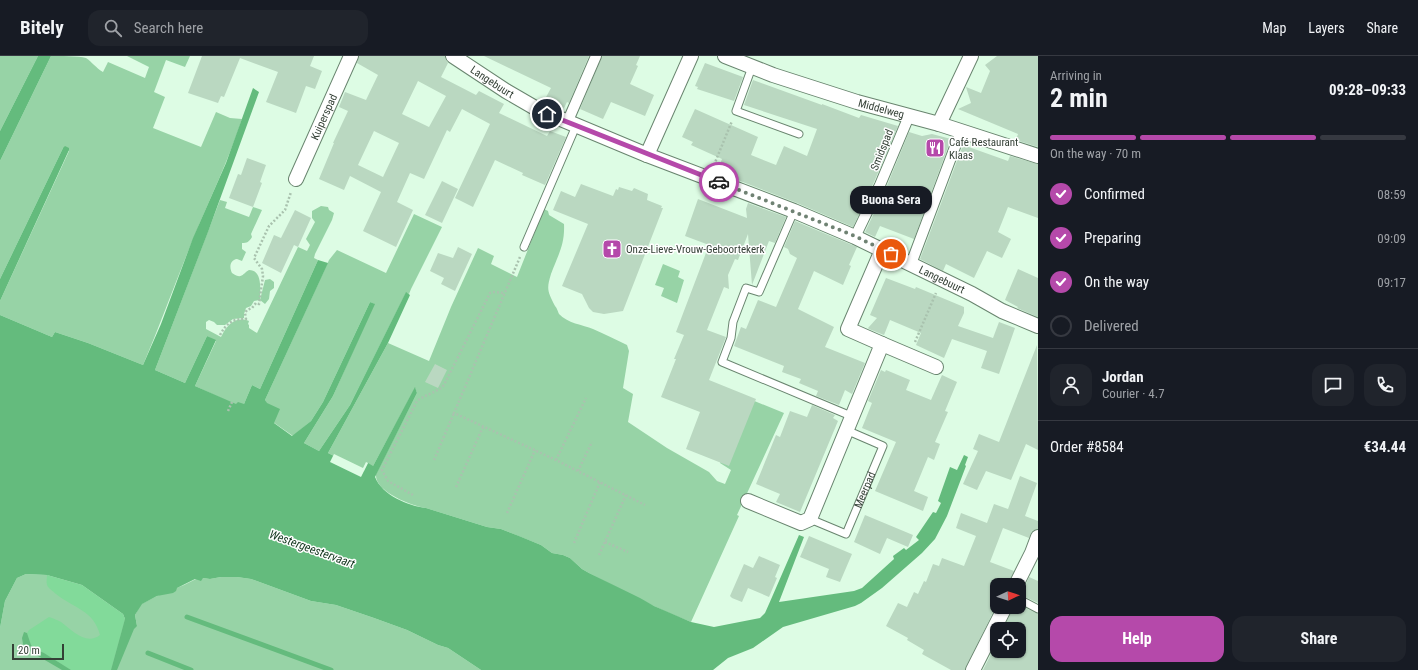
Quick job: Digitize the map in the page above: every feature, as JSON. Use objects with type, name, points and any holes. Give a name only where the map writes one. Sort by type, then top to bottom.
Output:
[{"type":"street","name":"Kuiperspad","points":[[296,178],[351,56]]},
{"type":"street","name":"Langebuurt","points":[[453,56],[506,91],[537,109],[647,155],[855,236],[1002,311],[1038,326]]},
{"type":"street","points":[[571,124],[596,56]]},
{"type":"street","points":[[647,155],[691,56]]},
{"type":"street","name":"Middelweg","points":[[725,56],[752,67],[857,102],[939,124],[1038,156]]},
{"type":"street","points":[[939,124],[971,56]]},
{"type":"street","name":"Smidspad","points":[[855,236],[880,185],[909,116]]},
{"type":"street","points":[[911,264],[961,131]]},
{"type":"street","points":[[882,250],[848,329],[936,367]]},
{"type":"street","points":[[810,519],[851,416],[882,344]]},
{"type":"street","name":"Meerpad","points":[[748,501],[801,523],[810,519]]},
{"type":"street","points":[[1020,578],[1038,537]]},
{"type":"street","points":[[973,670],[1001,614]]},
{"type":"lane","points":[[752,67],[736,111],[799,134]]},
{"type":"lane","points":[[524,248],[571,124]]},
{"type":"lane","points":[[794,211],[759,292],[746,288],[733,322],[732,338],[722,362],[851,416]]},
{"type":"lane","name":"Meerpad","points":[[810,519],[846,534],[883,446],[846,430]]},
{"type":"lane","points":[[1026,603],[1038,609]]},
{"type":"path","points":[[709,179],[736,111]]},
{"type":"path","points":[[220,335],[224,328],[235,319],[246,319],[245,313],[247,310],[252,308],[256,303],[259,304],[263,276],[262,269],[254,258],[269,226],[285,210],[296,178]]},
{"type":"path","points":[[434,460],[524,248]]},
{"type":"path","points":[[910,355],[941,280]]},
{"type":"path","points":[[413,495],[388,481],[382,470],[417,401],[423,396],[440,390],[444,386],[490,293],[505,293]]},
{"type":"path","points":[[556,460],[586,398]]},
{"type":"path","points":[[228,411],[232,402]]},
{"type":"path","points":[[454,413],[556,460],[645,504]]},
{"type":"path","points":[[456,487],[483,426]]},
{"type":"path","points":[[578,471],[592,442]]},
{"type":"path","points":[[507,513],[535,450]]},
{"type":"path","points":[[574,543],[600,482]]},
{"type":"path","points":[[599,555],[626,495]]},
{"type":"path","points":[[605,542],[628,552]]},
{"type":"shaded area","points":[[0,56],[38,56],[0,131]]},
{"type":"shaded area","points":[[51,56],[74,56],[86,58],[103,72],[108,62],[145,78],[149,67],[127,56],[190,56],[185,67],[166,60],[154,92],[165,97],[153,128],[201,147],[216,112],[230,118],[242,119],[143,365],[88,343],[55,332],[52,337],[0,315],[0,301],[69,151],[63,148],[0,279],[0,161]]},
{"type":"shaded area","points":[[220,200],[227,202],[225,208],[249,217],[253,207],[262,210],[251,234],[252,237],[248,242],[242,243],[242,249],[246,252],[242,261],[237,259],[232,262],[230,266],[232,273],[238,276],[242,276],[249,270],[257,273],[260,281],[260,300],[254,301],[251,306],[246,308],[244,318],[233,319],[225,325],[217,325],[209,320],[206,322],[206,329],[221,337],[229,325],[240,320],[249,321],[249,328],[257,333],[298,247],[307,251],[310,245],[306,239],[315,222],[312,218],[312,211],[321,206],[328,207],[329,210],[334,213],[315,254],[314,258],[318,260],[260,389],[252,385],[244,404],[236,405],[195,386],[216,341],[207,336],[185,383],[155,370]]},
{"type":"shaded area","points":[[544,209],[548,211],[549,215],[564,224],[562,244],[548,287],[548,291],[559,314],[571,322],[593,329],[627,345],[629,351],[623,388],[633,394],[628,422],[667,448],[709,472],[717,481],[725,484],[731,470],[720,463],[732,434],[752,400],[784,413],[737,515],[739,516],[691,622],[627,593],[582,569],[570,558],[552,553],[541,545],[501,529],[487,527],[420,507],[395,497],[381,487],[377,481],[376,474],[417,393],[415,388],[373,466],[364,471],[328,453],[388,343],[429,361],[451,307],[478,248],[494,256],[491,264],[517,277]]},
{"type":"shaded area","points":[[414,214],[442,227],[409,294],[406,293],[350,405],[319,451],[304,443],[333,396],[374,304],[370,302],[323,402],[311,421],[293,436],[273,422],[265,400],[329,260],[337,250],[386,273]]},
{"type":"shaded area","points":[[663,264],[680,271],[678,277],[684,280],[677,303],[661,296],[664,288],[655,285]]},
{"type":"shaded area","points":[[270,279],[274,282],[274,288],[270,291],[269,299],[265,304],[260,300],[265,280]]},
{"type":"shaded area","points":[[26,574],[47,575],[137,626],[135,615],[141,604],[196,579],[237,577],[251,579],[311,601],[336,605],[407,630],[438,645],[448,648],[481,670],[0,670],[0,628],[5,601],[17,578]]},
{"type":"shaded area","points":[[47,575],[82,585],[123,614],[125,619],[111,670],[71,670],[31,645],[27,633],[29,630],[49,617],[61,622],[74,633],[84,638],[90,639],[100,635],[93,620],[88,615],[63,599],[48,587]]},
{"type":"water","points":[[38,56],[51,56],[0,161],[0,131]]},
{"type":"water","name":"Westergeestervaart","points":[[253,88],[259,92],[208,232],[155,370],[185,383],[207,336],[216,340],[195,386],[236,404],[238,402],[244,404],[252,385],[260,389],[318,260],[328,263],[265,400],[267,403],[280,409],[274,423],[292,436],[311,421],[323,402],[370,302],[375,304],[333,396],[304,443],[319,451],[350,405],[406,292],[410,295],[388,343],[328,453],[364,471],[368,463],[373,466],[415,387],[417,393],[375,477],[383,489],[404,502],[487,527],[501,529],[519,536],[541,545],[552,553],[570,558],[589,573],[654,606],[691,622],[714,627],[760,618],[765,613],[799,535],[804,537],[779,602],[854,591],[862,588],[894,559],[893,556],[904,548],[906,550],[919,540],[916,537],[933,512],[936,513],[941,503],[938,501],[950,467],[957,470],[964,455],[968,457],[966,466],[947,516],[935,539],[922,553],[882,588],[861,603],[783,627],[753,648],[728,658],[713,670],[481,670],[448,648],[438,645],[407,630],[336,605],[311,601],[251,579],[237,577],[210,579],[203,578],[201,581],[195,579],[177,588],[173,593],[157,596],[142,604],[135,615],[137,626],[134,629],[117,670],[111,670],[125,619],[123,614],[82,585],[47,575],[26,574],[17,578],[5,601],[0,628],[0,315],[52,337],[55,332],[88,343],[143,365],[161,324],[193,238],[226,163]]},
{"type":"water","points":[[65,146],[69,148],[69,150],[0,301],[0,279]]},
{"type":"water","points":[[24,632],[27,633],[31,645],[35,649],[71,670],[62,670],[31,652],[23,644],[22,638]]},
{"type":"pier","points":[[334,454],[363,468],[366,462],[368,463],[361,477],[330,462]]},
{"type":"building","points":[[202,56],[314,56],[310,66],[322,71],[315,89],[306,86],[296,113],[266,102],[278,72],[240,58],[224,97],[221,96],[218,103],[188,93]]},
{"type":"building","points":[[359,56],[445,56],[448,63],[441,77],[476,95],[479,91],[504,104],[499,113],[547,136],[550,131],[566,137],[545,185],[522,175],[523,173],[495,160],[473,207],[455,198],[490,124],[462,109],[450,132],[447,130],[424,179],[410,173],[397,202],[413,210],[396,247],[363,231],[381,192],[350,176],[344,190],[319,179],[333,143],[348,111],[339,107],[345,92],[366,100],[378,75],[357,63]],"holes":[[[418,81],[446,96],[429,127],[402,114]],[[374,131],[399,143],[383,177],[358,165]]]},
{"type":"building","points":[[484,56],[589,56],[569,103],[567,102],[564,108],[545,99],[551,88]]},
{"type":"building","points":[[602,56],[640,56],[636,65],[638,66],[630,84],[654,95],[645,116],[611,102],[603,119],[580,109]]},
{"type":"building","points":[[997,56],[1038,56],[1038,147],[1016,140],[1018,134],[958,109],[971,103],[966,87],[981,93],[990,71],[985,65]]},
{"type":"building","points":[[705,63],[743,77],[734,101],[697,89],[698,87],[695,86]]},
{"type":"building","points":[[753,80],[859,118],[861,115],[898,126],[853,227],[797,203],[717,172],[722,159],[691,145],[693,142],[682,137],[695,109],[758,137],[751,155],[776,165],[784,146],[807,156],[817,129],[744,105]]},
{"type":"building","points":[[909,132],[922,136],[932,134],[951,139],[914,239],[880,226],[875,237],[865,232],[886,188]]},
{"type":"building","points":[[963,145],[1008,161],[1010,156],[1038,164],[1038,218],[1008,207],[998,232],[1011,239],[1002,258],[987,251],[974,278],[946,264],[943,271],[920,259]]},
{"type":"building","points":[[247,158],[266,165],[260,182],[262,183],[253,207],[229,198],[238,174],[241,175]]},
{"type":"building","points":[[442,181],[458,189],[442,223],[425,215]]},
{"type":"building","name":"Onze-Lieve-Vrouw-Geboortekerk","points":[[581,184],[613,196],[616,189],[618,190],[619,187],[632,191],[634,188],[648,194],[647,200],[662,206],[661,208],[663,208],[623,311],[604,314],[593,312],[589,308],[582,294],[562,286],[588,224],[553,210],[561,191],[575,197]]},
{"type":"building","points":[[698,199],[747,218],[746,209],[748,203],[786,217],[775,243],[769,241],[752,285],[748,234],[738,260],[735,259],[728,275],[729,289],[724,287],[707,330],[726,337],[709,380],[756,399],[729,466],[686,449],[700,412],[661,397],[684,335],[676,332],[709,245],[685,236]]},
{"type":"building","points":[[295,210],[311,218],[298,247],[294,245],[281,273],[262,263],[274,235],[281,238]]},
{"type":"building","points":[[795,221],[857,247],[849,265],[851,266],[843,285],[814,271],[798,309],[834,327],[825,347],[865,363],[852,394],[845,390],[839,405],[816,396],[818,391],[799,383],[801,379],[782,372],[784,366],[734,346],[741,327],[746,329],[758,300],[776,307],[797,258],[790,254],[788,249],[784,247]]},
{"type":"building","points":[[458,247],[472,254],[455,291],[441,284],[444,278],[430,271],[438,253],[453,258]]},
{"type":"building","points":[[1018,269],[1038,278],[1038,317],[1017,308],[1018,307],[1005,300]]},
{"type":"building","points":[[886,278],[915,289],[916,287],[964,307],[964,313],[958,326],[993,338],[999,322],[1015,328],[999,374],[981,368],[987,351],[952,339],[944,358],[916,345],[921,333],[890,320],[884,335],[869,329],[868,328],[877,318],[870,315]]},
{"type":"building","points":[[1037,345],[1038,450],[1026,444],[1011,480],[986,471],[977,490],[963,484],[978,451],[973,449],[979,434],[999,442]]},
{"type":"building","points":[[435,364],[447,370],[438,388],[425,382]]},
{"type":"building","points":[[881,370],[885,372],[886,370],[910,380],[906,390],[931,400],[942,375],[957,382],[945,411],[948,412],[935,442],[940,444],[934,460],[928,457],[914,491],[928,497],[923,511],[875,491],[896,442],[862,428],[872,403],[868,401]]},
{"type":"building","points":[[812,405],[835,415],[833,418],[838,421],[800,512],[776,502],[780,494],[756,484],[776,435],[780,437],[790,411],[807,417]]},
{"type":"building","points":[[1020,476],[1037,483],[1025,516],[1038,521],[1038,529],[1032,531],[1029,538],[1003,528],[990,562],[1014,571],[1011,578],[990,578],[990,614],[992,614],[965,670],[951,670],[922,654],[924,650],[907,640],[908,638],[886,626],[898,603],[907,607],[914,592],[918,594],[924,581],[926,582],[933,564],[939,566],[942,558],[964,566],[976,536],[956,528],[961,513],[987,523],[994,504],[1008,509]]},
{"type":"building","points":[[865,515],[913,535],[908,547],[887,538],[880,554],[854,542]]},
{"type":"building","points":[[809,536],[852,554],[840,582],[826,577],[829,569],[800,557]]},
{"type":"building","points":[[759,556],[780,565],[775,577],[777,578],[769,597],[748,588],[742,602],[732,598],[730,596],[744,564],[753,568]]},
{"type":"building","points":[[1029,577],[1038,581],[1038,603],[1026,597],[1026,584]]},
{"type":"building","points":[[1026,608],[1038,614],[1038,670],[983,670],[990,656],[990,658],[1026,658],[1026,622],[1006,622],[1010,614],[1026,614]]},
{"type":"waterway","points":[[187,617],[331,670]]},
{"type":"waterway","points":[[148,653],[191,670]]},
{"type":"way so far","points":[[719,182],[855,236],[891,254]]},
{"type":"place","name":"Café Restaurant Klaas","points":[[935,148]]},
{"type":"place","name":"Onze-Lieve-Vrouw-Geboortekerk","points":[[612,249]]},
{"type":"place","name":"Buona Sera","points":[[891,254]]},
{"type":"route","points":[[547,114],[647,155],[719,182]]}]
